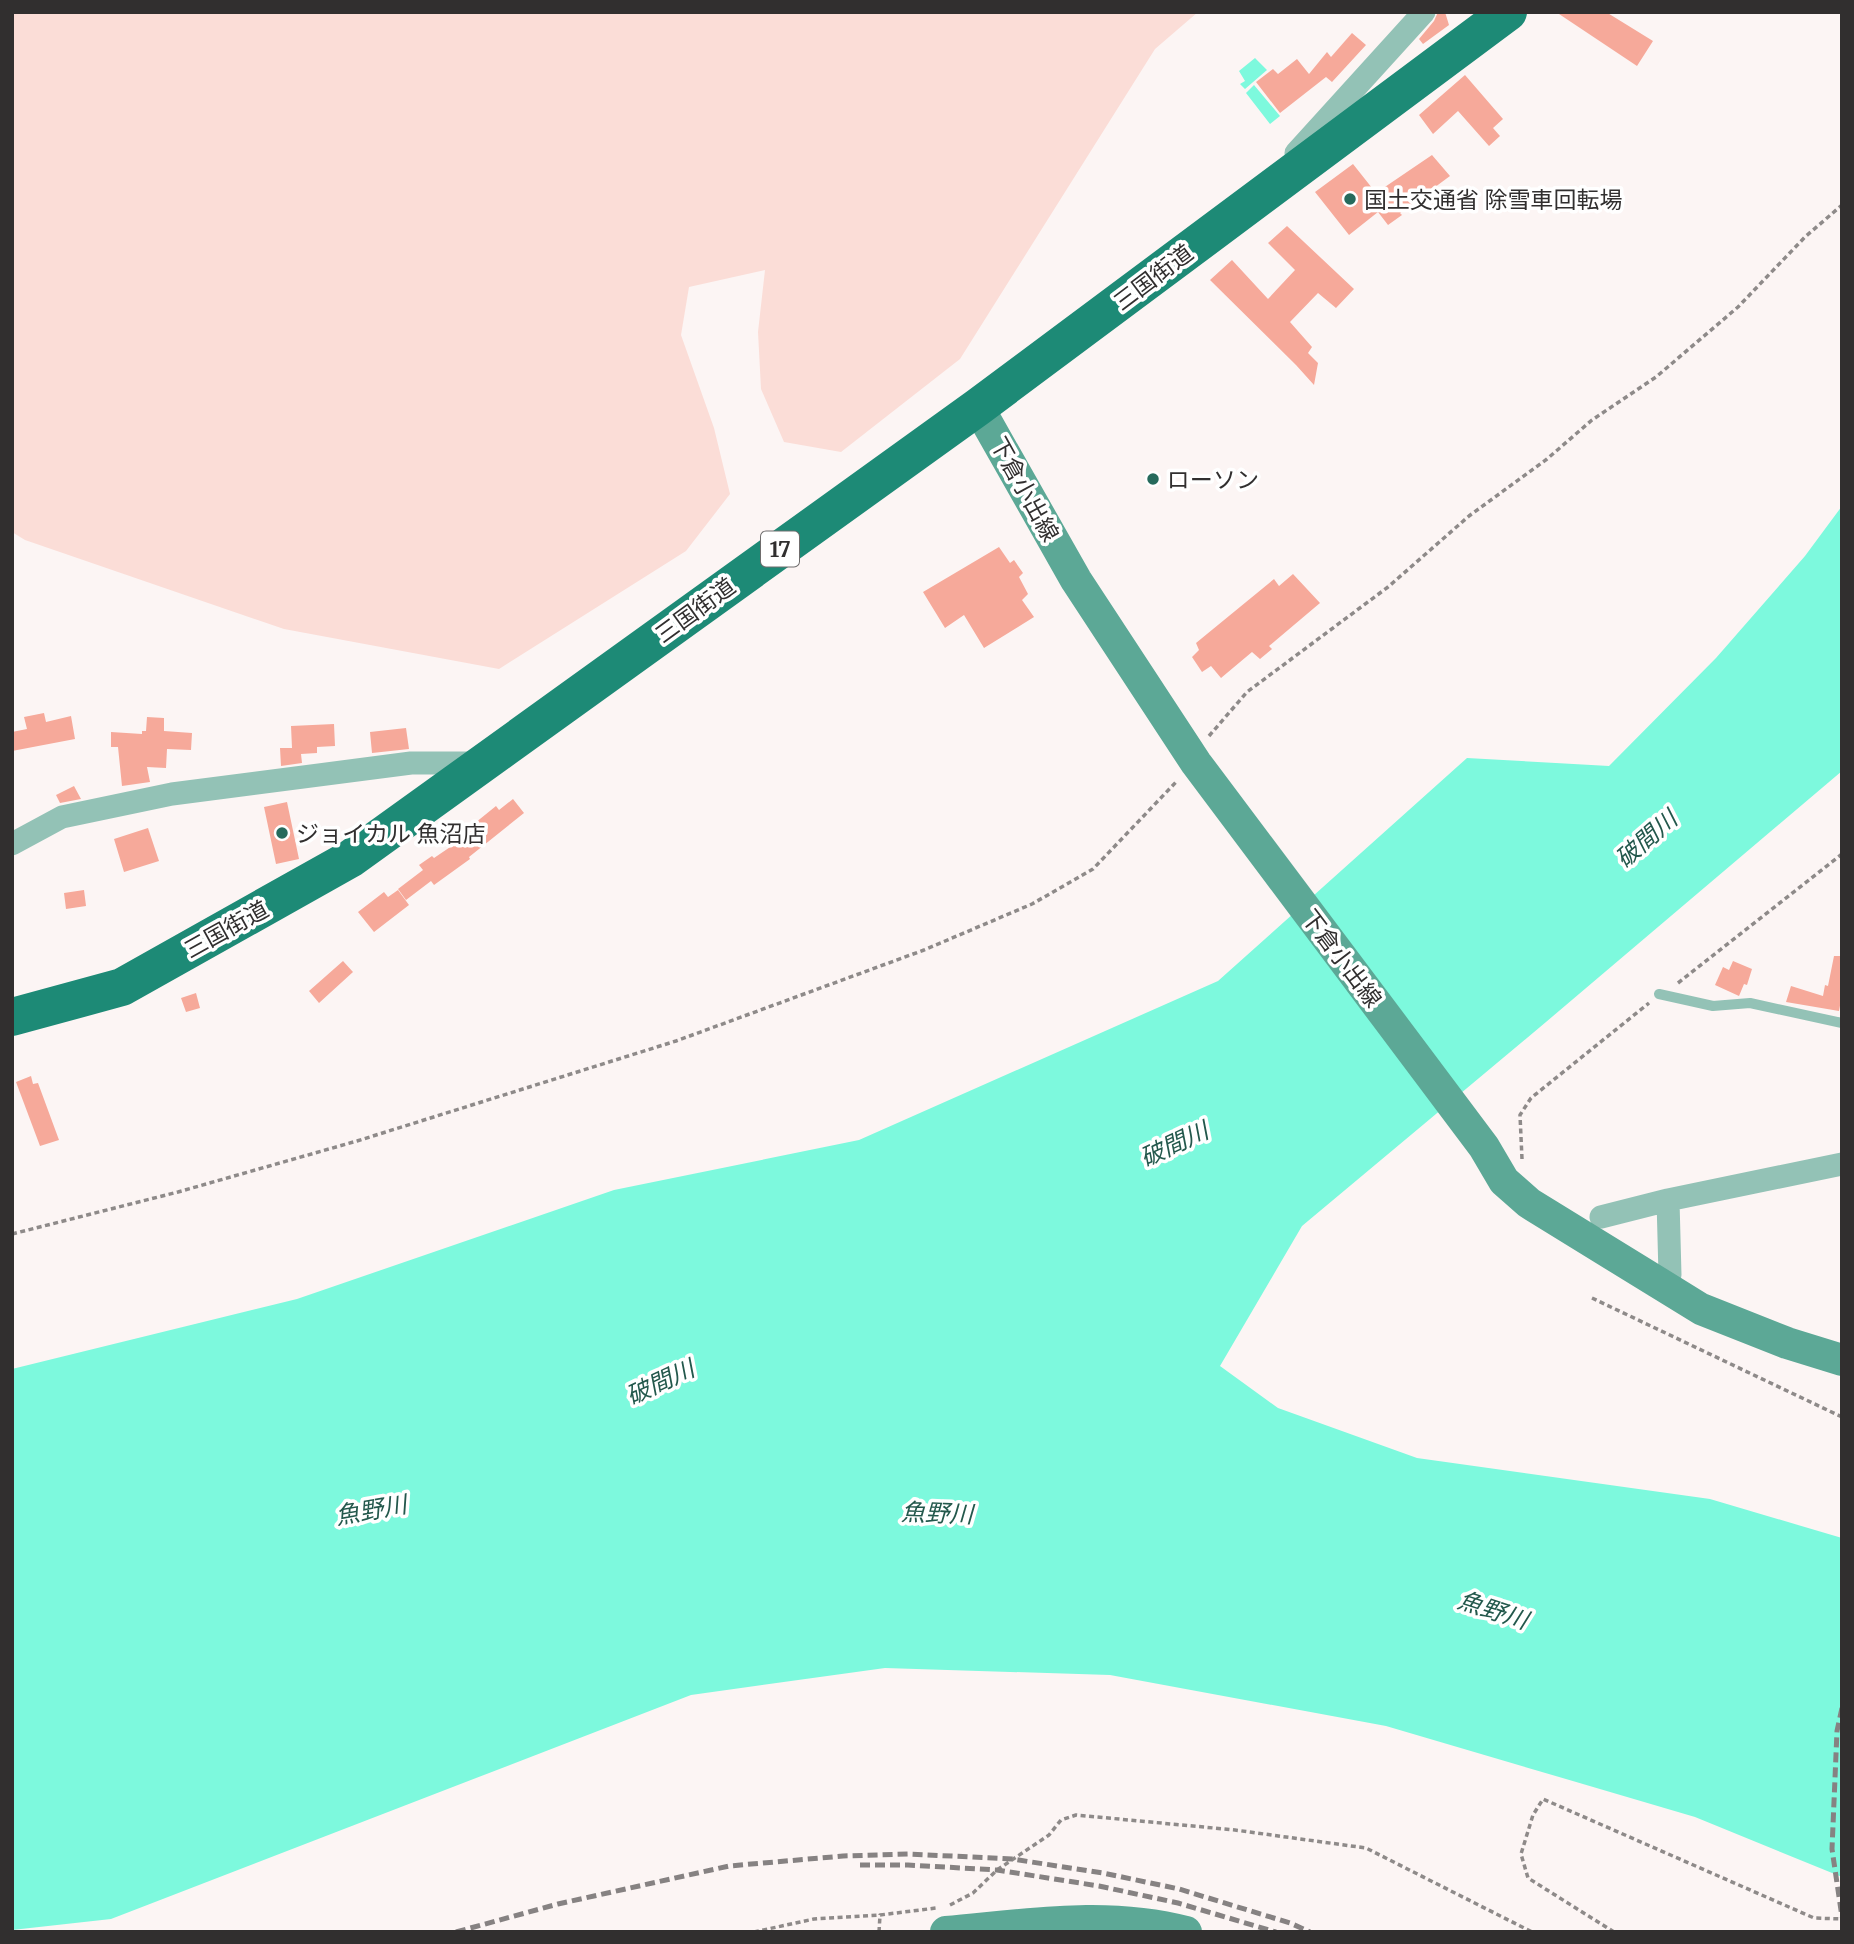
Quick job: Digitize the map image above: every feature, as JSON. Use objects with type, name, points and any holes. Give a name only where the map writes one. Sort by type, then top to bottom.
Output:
[{"type":"highway","name":"三国街道","points":[[12,1017],[122,987],[349,859],[978,407],[1508,12]]},
{"type":"main road","name":"下倉小出線","points":[[978,407],[1076,580],[1197,765],[1483,1147],[1504,1181],[1529,1203],[1701,1309],[1787,1343],[1842,1360]]},
{"type":"main road","points":[[944,1915],[1052,1922],[1098,1920],[1140,1923],[1186,1932]]},
{"type":"street","points":[[1244,210],[1424,12]]},
{"type":"street","points":[[12,844],[62,817],[172,793],[411,763],[481,763]]},
{"type":"street","points":[[1601,1217],[1668,1200],[1842,1164]]},
{"type":"street","points":[[1663,1285],[1670,1275],[1668,1200]]},
{"type":"lane","points":[[1659,994],[1713,1006],[1751,1003],[1842,1023]]},
{"type":"path","points":[[12,1234],[178,1192],[357,1141],[676,1041],[924,950],[1032,904],[1093,869],[1197,765],[1247,692],[1388,587],[1469,516],[1547,459],[1592,420],[1656,377],[1738,307],[1805,237],[1842,205]]},
{"type":"path","points":[[1522,1160],[1520,1115],[1531,1098],[1659,994],[1681,981],[1842,854]]},
{"type":"path","points":[[1592,1298],[1842,1416]]},
{"type":"path","points":[[1614,1932],[1528,1878],[1521,1854],[1533,1815],[1543,1799],[1814,1918],[1842,1919]]},
{"type":"path","points":[[754,1932],[814,1919],[944,1915],[997,1870],[1049,1835],[1061,1820],[1076,1815],[1236,1830],[1366,1848],[1532,1932]]},
{"type":"path","points":[[879,1932],[880,1915]]},
{"type":"shaded area","points":[[12,12],[1198,12],[1155,49],[960,359],[841,452],[784,442],[761,389],[758,332],[765,270],[689,287],[681,335],[714,428],[730,494],[686,551],[499,669],[284,629],[25,540],[12,532]]},
{"type":"water","points":[[1255,58],[1267,70],[1245,89],[1240,84],[1245,81],[1239,71]]},
{"type":"water","points":[[1254,85],[1280,116],[1270,124],[1246,93]]},
{"type":"water","points":[[1842,506],[1842,771],[1302,1226],[1220,1366],[1278,1408],[1417,1458],[1710,1499],[1842,1538],[1842,1877],[1695,1817],[1386,1726],[1110,1675],[885,1668],[691,1695],[111,1919],[12,1930],[12,1369],[297,1299],[614,1190],[859,1140],[1218,981],[1467,758],[1609,766],[1716,658],[1805,556]]},
{"type":"building","points":[[1438,12],[1445,12],[1449,25],[1423,44],[1419,39]]},
{"type":"building","points":[[1556,12],[1606,12],[1653,41],[1637,66]]},
{"type":"building","points":[[1352,33],[1366,45],[1332,82],[1326,77],[1280,113],[1256,82],[1273,69],[1278,74],[1297,59],[1309,74],[1327,52],[1331,57]]},
{"type":"building","points":[[1465,75],[1503,119],[1493,128],[1500,136],[1489,146],[1458,111],[1433,134],[1419,115]]},
{"type":"building","points":[[1432,155],[1450,176],[1388,225],[1378,212],[1349,235],[1315,192],[1353,164],[1376,193]]},
{"type":"building","points":[[1287,226],[1354,289],[1336,308],[1318,293],[1290,322],[1312,347],[1308,353],[1318,363],[1314,385],[1210,280],[1232,260],[1268,299],[1295,270],[1268,243]]},
{"type":"building","points":[[999,547],[1010,563],[1014,560],[1023,573],[1019,577],[1028,594],[1022,600],[1034,617],[984,648],[964,615],[945,628],[923,592]]},
{"type":"building","points":[[1293,574],[1320,603],[1269,646],[1272,649],[1260,659],[1252,652],[1221,678],[1211,666],[1202,672],[1192,657],[1199,650],[1196,643],[1274,579],[1279,586]]},
{"type":"building","points":[[44,713],[46,722],[71,716],[75,739],[12,751],[12,732],[27,729],[24,717]]},
{"type":"building","points":[[147,717],[164,718],[164,731],[192,733],[191,750],[167,749],[166,768],[147,767],[150,782],[122,786],[118,747],[111,747],[111,732],[142,734],[142,731],[146,731]]},
{"type":"building","points":[[334,724],[335,746],[317,747],[317,753],[301,754],[302,763],[281,766],[280,748],[292,748],[291,726]]},
{"type":"building","points":[[406,728],[409,749],[372,753],[370,732]]},
{"type":"building","points":[[74,786],[81,799],[60,803],[56,795]]},
{"type":"building","points":[[513,799],[524,813],[469,857],[470,859],[434,885],[431,881],[406,900],[398,889],[423,870],[419,865],[462,839],[459,836],[496,806],[499,810]]},
{"type":"building","name":"ジョイカル 魚沼店","points":[[287,802],[299,859],[276,864],[264,807]]},
{"type":"building","points":[[148,828],[159,861],[124,872],[114,839]]},
{"type":"building","points":[[84,890],[86,906],[66,909],[64,893]]},
{"type":"building","points":[[398,890],[409,905],[374,932],[358,912],[384,892],[388,897]]},
{"type":"building","points":[[1834,956],[1842,956],[1842,995],[1839,1011],[1786,1002],[1791,986],[1823,996],[1825,985],[1828,986]]},
{"type":"building","points":[[343,961],[353,972],[319,1003],[309,991]]},
{"type":"building","points":[[1733,961],[1752,969],[1747,985],[1744,984],[1739,996],[1715,985],[1723,967],[1729,970]]},
{"type":"building","points":[[196,993],[200,1008],[186,1012],[181,998]]},
{"type":"building","points":[[31,1076],[33,1084],[38,1083],[59,1140],[40,1146],[16,1082]]},
{"type":"railway","points":[[1842,1708],[1837,1731],[1832,1849],[1842,1917]]},
{"type":"railway","points":[[456,1932],[558,1904],[729,1866],[843,1856],[909,1854],[1012,1859],[1103,1873],[1179,1889],[1290,1923],[1310,1932]]},
{"type":"railway","points":[[860,1865],[997,1870],[1099,1886],[1178,1903],[1276,1932]]},
{"type":"place","name":"国土交通省 除雪車回転場","points":[[1350,199]]},
{"type":"place","name":"ローソン","points":[[1153,479]]},
{"type":"place","name":"ジョイカル 魚沼店","points":[[282,833]]},
{"type":"water label","name":"破間川","points":[[1646,839]]},
{"type":"water label","name":"破間川","points":[[1174,1144]]},
{"type":"water label","name":"破間川","points":[[660,1382]]},
{"type":"water label","name":"魚野川","points":[[371,1510]]},
{"type":"water label","name":"魚野川","points":[[937,1513]]},
{"type":"water label","name":"魚野川","points":[[1493,1610]]}]
